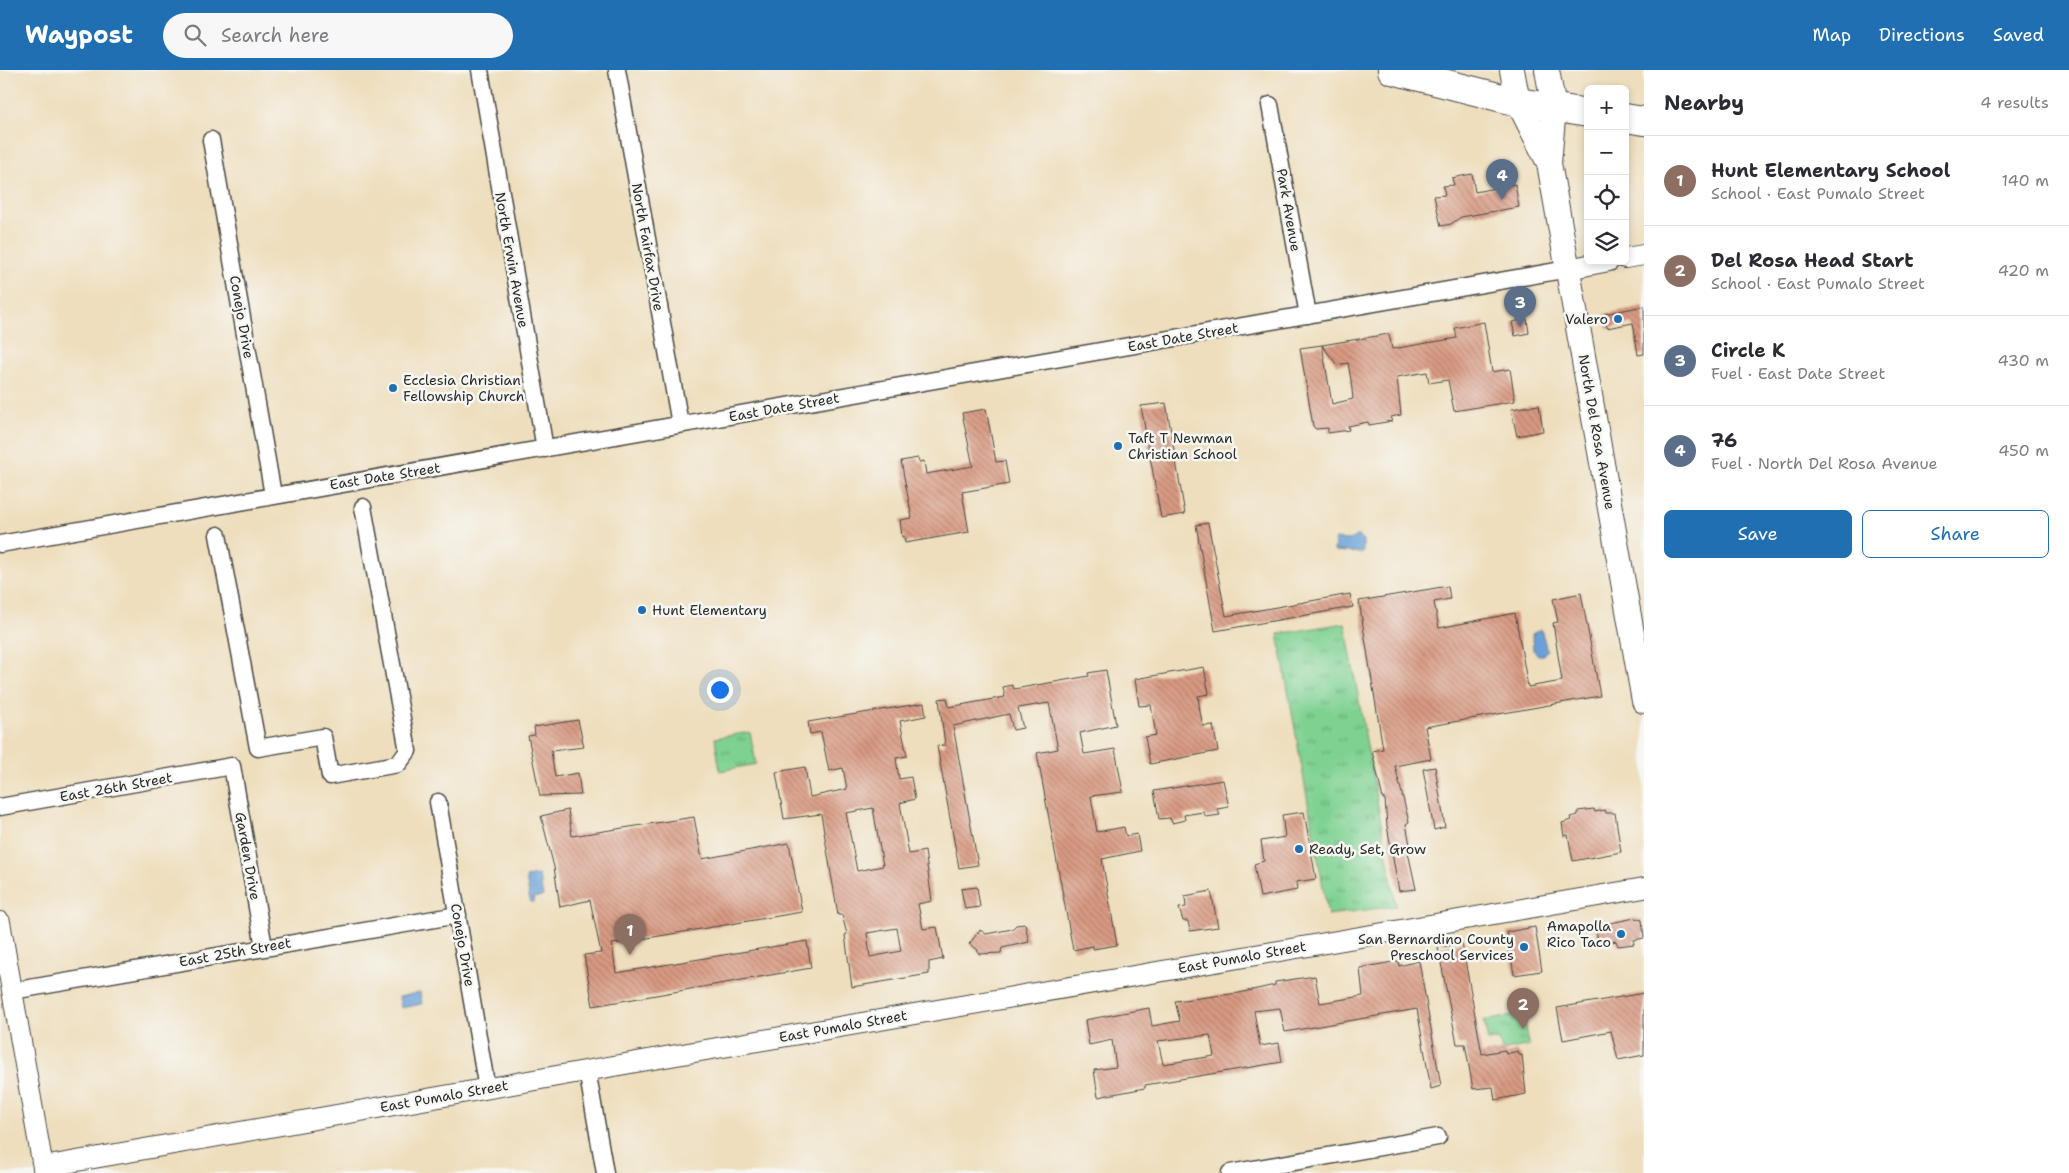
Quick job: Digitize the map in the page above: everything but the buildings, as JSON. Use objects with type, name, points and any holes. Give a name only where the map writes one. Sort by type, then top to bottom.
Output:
[{"type":"highway","points":[[1392,70],[1518,102],[1584,112]]},
{"type":"highway","points":[[1629,119],[1644,121]]},
{"type":"main road","name":"North Del Rosa Avenue","points":[[1512,70],[1518,102],[1549,164]]},
{"type":"main road","name":"North Del Rosa Avenue","points":[[1547,70],[1554,108],[1549,164],[1644,701]]},
{"type":"street","name":"North Erwin Avenue","points":[[480,70],[545,450]]},
{"type":"street","name":"North Fairfax Drive","points":[[617,70],[680,424]]},
{"type":"street","name":"Park Avenue","points":[[1270,105],[1308,315]]},
{"type":"street","name":"Conejo Drive","points":[[211,140],[273,495]]},
{"type":"street","points":[[1629,257],[1644,255]]},
{"type":"street","points":[[1568,269],[1588,265]]},
{"type":"street","name":"East Date Street","points":[[0,544],[273,495],[545,450],[680,424],[1568,269]]},
{"type":"street","points":[[218,535],[258,748],[323,737],[330,776],[398,764],[408,751],[364,507]]},
{"type":"street","name":"East 26th Street","points":[[0,808],[232,766]]},
{"type":"street","name":"Garden Drive","points":[[232,766],[264,947]]},
{"type":"street","name":"Conejo Drive","points":[[438,802],[487,1088]]},
{"type":"street","name":"East Pumalo Street","points":[[43,1170],[587,1070],[1644,888]]},
{"type":"street","name":"East 25th Street","points":[[12,991],[264,947],[458,916]]},
{"type":"street","points":[[0,922],[43,1170]]},
{"type":"street","points":[[587,1070],[605,1173]]},
{"type":"street","points":[[1230,1173],[1438,1137]]},
{"type":"green space","points":[[1345,623],[1396,906],[1328,915],[1278,634]]},
{"type":"green space","points":[[750,732],[756,764],[720,771],[715,738]]},
{"type":"green space","points":[[1524,1014],[1529,1045],[1502,1051],[1499,1039],[1488,1041],[1484,1021]]},
{"type":"water","points":[[1358,535],[1363,540],[1363,553],[1334,551],[1335,539],[1350,540]]},
{"type":"water","points":[[1541,629],[1547,650],[1543,655],[1538,655],[1533,650],[1532,634]]},
{"type":"water","points":[[539,875],[543,896],[533,898],[534,902],[530,902],[526,877]]},
{"type":"water","points":[[420,992],[422,1004],[401,1008],[399,997]]},
{"type":"place","name":"76","points":[[1502,200]]},
{"type":"place","name":"Valero","points":[[1618,319]]},
{"type":"place","name":"Circle K","points":[[1520,327]]},
{"type":"place","name":"Ecclesia Christian Fellowship Church","points":[[393,388]]},
{"type":"place","name":"Taft T Newman Christian School","points":[[1118,446]]},
{"type":"place","name":"Hunt Elementary","points":[[642,610]]},
{"type":"place","name":"Ready, Set, Grow","points":[[1299,849]]},
{"type":"place","name":"Amapolla Rico Taco","points":[[1621,934]]},
{"type":"place","name":"San Bernardino County Preschool Services","points":[[1524,947]]},
{"type":"place","name":"Hunt Elementary School","points":[[630,955]]},
{"type":"place","name":"Del Rosa Head Start","points":[[1523,1029]]}]
